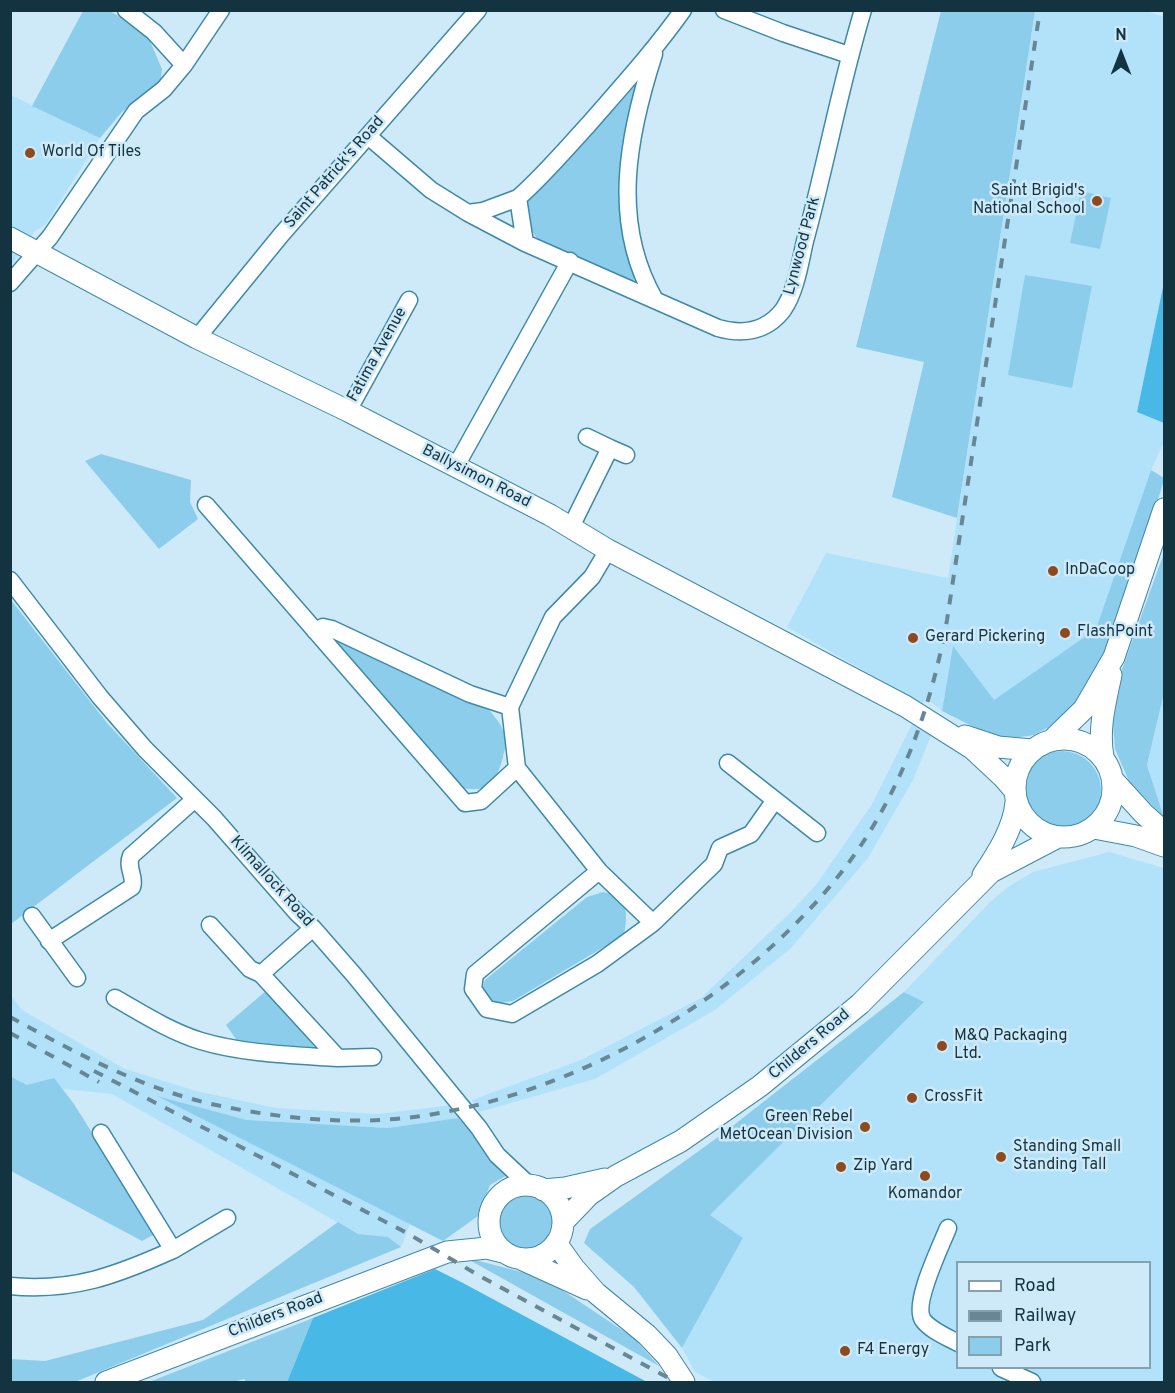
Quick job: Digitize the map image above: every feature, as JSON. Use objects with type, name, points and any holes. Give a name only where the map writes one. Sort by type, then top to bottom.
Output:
[{"type":"main road","name":"Ballysimon Road","points":[[10,238],[197,338],[456,466],[571,527],[608,550],[937,725],[973,749],[1003,777],[1016,797]]},
{"type":"main road","points":[[1114,657],[1084,709],[1052,740],[1032,750],[1018,769],[1016,797],[1030,824],[1038,830],[1058,837],[1077,836],[1094,828],[1102,820],[1112,801],[1113,780],[1101,747],[1102,717],[1114,657],[1164,509]]},
{"type":"main road","name":"Ballysimon Road","points":[[937,725],[998,747],[1032,750]]},
{"type":"main road","points":[[1052,740],[1080,741],[1103,757]]},
{"type":"main road","points":[[1113,780],[1164,832]]},
{"type":"main road","name":"Childers Road","points":[[978,883],[996,855],[1013,819],[1016,797]]},
{"type":"main road","points":[[1094,828],[1136,836],[1164,846]]},
{"type":"main road","name":"Childers Road","points":[[563,1221],[589,1195],[616,1176],[681,1141],[760,1086],[860,1004],[978,883],[1004,864],[1058,837]]},
{"type":"main road","name":"Childers Road","points":[[536,1188],[565,1188],[616,1176]]},
{"type":"main road","points":[[512,1255],[532,1259],[542,1256],[561,1235],[563,1221],[555,1200],[536,1188],[516,1186],[498,1198],[490,1214],[490,1231],[493,1240],[512,1255],[596,1293]]},
{"type":"main road","name":"Childers Road","points":[[447,1252],[480,1227],[490,1214]]},
{"type":"main road","points":[[556,1243],[596,1293],[647,1335],[667,1356],[684,1383]]},
{"type":"main road","name":"Childers Road","points":[[106,1383],[447,1252],[487,1248],[512,1255]]},
{"type":"street","points":[[126,10],[154,32],[184,65]]},
{"type":"street","points":[[10,283],[50,237],[136,111],[164,89],[184,65],[221,10]]},
{"type":"street","name":"Saint Patrick's Road","points":[[197,338],[281,235],[477,10]]},
{"type":"street","points":[[468,213],[483,211],[518,198],[538,180],[656,48],[683,10]]},
{"type":"street","points":[[724,10],[849,55]]},
{"type":"street","name":"Lynwood Park","points":[[368,136],[417,179],[468,213],[525,243],[718,328],[733,333],[751,332],[762,327],[782,311],[791,293],[812,215],[849,55],[863,10]]},
{"type":"street","points":[[655,300],[645,283],[634,251],[627,208],[627,181],[635,123],[656,48]]},
{"type":"street","points":[[518,198],[525,243]]},
{"type":"street","points":[[456,466],[570,261]]},
{"type":"street","name":"Fatima Avenue","points":[[348,411],[409,300]]},
{"type":"street","points":[[586,437],[626,455]]},
{"type":"street","points":[[571,527],[610,448]]},
{"type":"street","points":[[206,505],[465,803],[482,801],[517,768]]},
{"type":"street","points":[[608,550],[592,577],[553,616],[510,707],[517,768],[599,871],[653,923]]},
{"type":"street","name":"Kilmallock Road","points":[[10,580],[100,697],[145,749],[195,799],[354,975],[479,1128],[497,1155],[536,1188]]},
{"type":"street","points":[[315,632],[323,627],[332,628],[470,694],[510,707]]},
{"type":"street","points":[[728,763],[817,832]]},
{"type":"street","points":[[49,941],[132,887],[134,883],[128,862],[131,856],[195,799]]},
{"type":"street","points":[[599,871],[475,974],[473,989],[487,1009],[512,1014],[597,964],[653,923],[714,864],[720,848],[751,834],[775,800]]},
{"type":"street","points":[[32,916],[77,978]]},
{"type":"street","points":[[210,925],[250,969],[261,974],[338,1058]]},
{"type":"street","points":[[261,974],[313,928]]},
{"type":"street","points":[[115,998],[174,1030],[202,1042],[260,1052],[338,1058],[373,1057]]},
{"type":"street","points":[[101,1133],[173,1250]]},
{"type":"street","points":[[10,1286],[46,1288],[86,1282],[123,1272],[173,1250],[227,1218]]},
{"type":"street","points":[[948,1228],[921,1298],[920,1313],[923,1321],[929,1326],[956,1342]]},
{"type":"street","points":[[1003,1369],[1032,1383]]},
{"type":"shaded area","points":[[1144,10],[1164,17],[1164,282],[1137,412],[1164,423],[1164,442],[1151,470],[1096,629],[993,701],[953,647],[942,711],[926,698],[915,719],[934,728],[913,780],[868,858],[791,948],[715,1010],[595,1079],[479,1112],[472,1100],[581,1060],[701,998],[816,885],[872,804],[914,720],[889,704],[891,686],[787,627],[826,553],[948,578],[1035,11]]},
{"type":"shaded area","points":[[11,95],[100,138],[46,224],[35,231],[11,266]]},
{"type":"shaded area","points":[[1164,282],[1164,423],[1137,412]]},
{"type":"shaded area","points":[[1164,693],[1164,818],[1147,765]]},
{"type":"shaded area","points":[[1109,852],[1164,868],[1164,1382],[714,1382],[695,1372],[682,1348],[743,1238],[710,1215],[923,1002],[904,992],[991,901],[1011,885],[1033,872]]},
{"type":"shaded area","points":[[10,994],[22,1010],[125,1069],[196,1091],[276,1108],[378,1114],[452,1105],[458,1118],[388,1128],[247,1120],[160,1097],[410,1224],[401,1247],[388,1237],[358,1234],[112,1094],[27,1085],[11,1076]]},
{"type":"shaded area","points":[[435,1269],[647,1382],[287,1382],[313,1318]]},
{"type":"green space","points":[[83,11],[110,11],[125,20],[149,39],[162,69],[161,79],[122,112],[100,138],[32,106]]},
{"type":"green space","points":[[941,11],[1035,11],[957,518],[892,497],[924,362],[856,347]]},
{"type":"green space","points":[[639,79],[630,118],[635,276],[633,281],[628,282],[542,245],[531,230],[526,203]]},
{"type":"green space","points":[[1081,191],[1111,198],[1100,249],[1070,243]]},
{"type":"green space","points":[[1025,275],[1092,286],[1072,388],[1008,375]]},
{"type":"green space","points":[[101,454],[191,480],[190,502],[198,519],[159,549],[85,461]]},
{"type":"green space","points":[[1151,470],[1164,480],[1123,614],[1099,674],[1062,720],[1034,735],[1007,739],[978,729],[942,711],[953,646],[994,700],[1096,629]]},
{"type":"green space","points":[[1164,553],[1164,693],[1147,765],[1164,818],[1129,781],[1115,749],[1112,712],[1121,672]]},
{"type":"green space","points":[[11,600],[107,723],[177,798],[11,924]]},
{"type":"green space","points":[[338,639],[489,710],[503,729],[506,738],[500,766],[494,779],[477,789],[460,787],[335,644]]},
{"type":"green space","points":[[1062,751],[1077,754],[1089,763],[1098,775],[1101,790],[1098,805],[1089,817],[1077,826],[1062,829],[1047,826],[1035,817],[1026,805],[1023,790],[1026,775],[1035,763],[1047,754]]},
{"type":"green space","points":[[603,892],[618,898],[625,907],[624,935],[513,1001],[493,1004],[481,994],[485,980],[587,897]]},
{"type":"green space","points":[[267,990],[318,1051],[238,1042],[226,1025]]},
{"type":"green space","points":[[904,992],[924,1002],[710,1215],[743,1238],[682,1348],[634,1287],[584,1243],[590,1229],[721,1135]]},
{"type":"green space","points":[[10,1076],[27,1085],[54,1078],[74,1104],[155,1234],[142,1241],[11,1171]]},
{"type":"green space","points":[[157,1096],[247,1120],[388,1128],[458,1118],[509,1174],[490,1185],[478,1216],[443,1241]]},
{"type":"green space","points":[[520,1193],[532,1193],[542,1197],[550,1205],[554,1221],[550,1237],[542,1245],[532,1249],[520,1249],[510,1245],[502,1237],[498,1227],[498,1215],[502,1205],[510,1197]]},
{"type":"green space","points":[[338,1222],[358,1234],[388,1237],[401,1247],[75,1382],[11,1382],[11,1359],[45,1361],[203,1320]]},
{"type":"green space","points":[[464,1257],[544,1278],[634,1338],[659,1366]]},
{"type":"green space","points":[[313,1318],[287,1382],[246,1382],[244,1379],[233,1382],[149,1382]]},
{"type":"railway","points":[[10,1017],[139,1081],[221,1106],[317,1119],[366,1120],[414,1117],[474,1106],[534,1088],[593,1064],[650,1035],[703,1001],[754,962],[800,920],[840,874],[861,846],[879,816],[909,753],[932,687],[947,620],[1040,10]]},
{"type":"railway","points":[[10,1033],[99,1082]]},
{"type":"railway","points":[[94,1071],[407,1233],[478,1275],[676,1382]]},
{"type":"place","name":"World Of Tiles","points":[[30,153]]},
{"type":"place","name":"Saint Brigid's National School","points":[[1097,201]]},
{"type":"place","name":"InDaCoop","points":[[1053,571]]},
{"type":"place","name":"FlashPoint","points":[[1065,633]]},
{"type":"place","name":"Gerard Pickering","points":[[913,638]]},
{"type":"place","name":"M&Q Packaging Ltd.","points":[[942,1046]]},
{"type":"place","name":"CrossFit","points":[[912,1098]]},
{"type":"place","name":"Green Rebel MetOcean Division","points":[[865,1127]]},
{"type":"place","name":"Standing Small Standing Tall","points":[[1001,1157]]},
{"type":"place","name":"Zip Yard","points":[[841,1167]]},
{"type":"place","name":"Komandor","points":[[925,1176]]},
{"type":"place","name":"F4 Energy","points":[[845,1351]]}]
